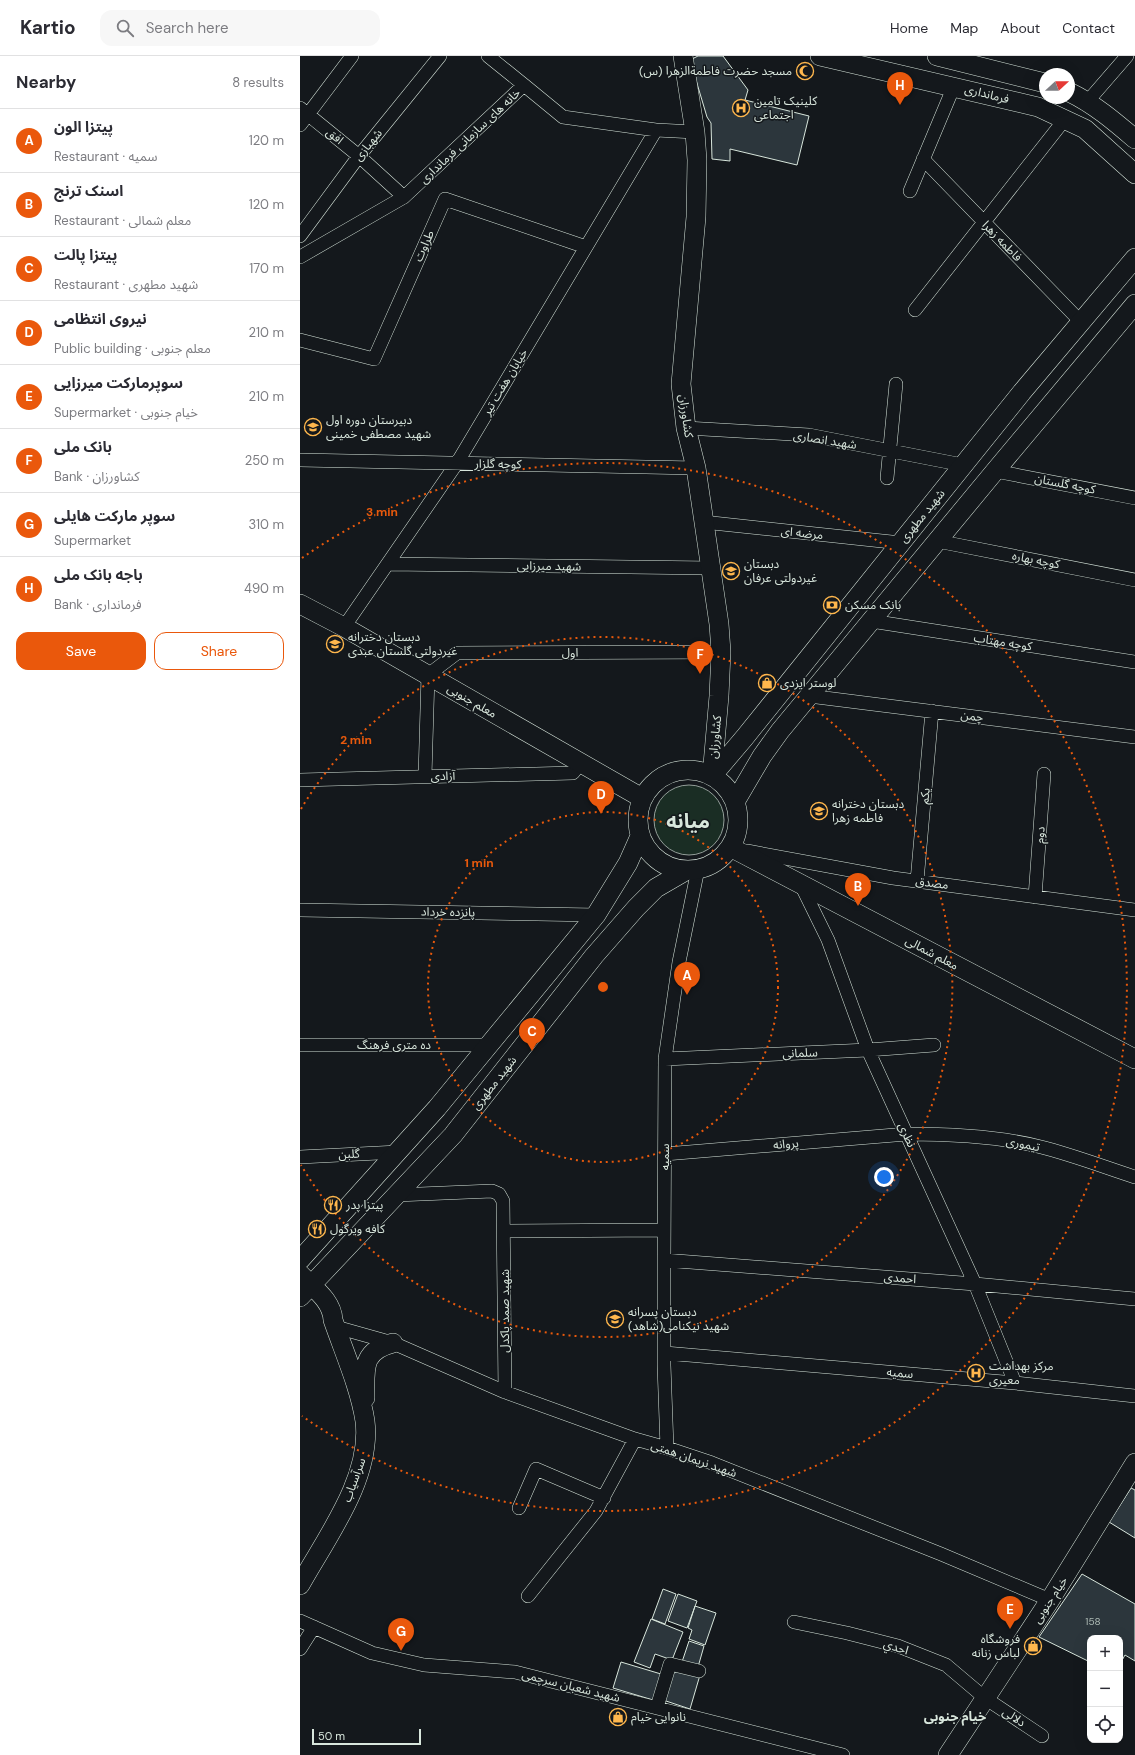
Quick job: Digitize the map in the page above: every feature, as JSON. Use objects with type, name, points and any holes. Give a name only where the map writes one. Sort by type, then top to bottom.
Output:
[{"type":"main road","name":"کشاورزان","points":[[683,56],[695,132],[696,217],[682,384],[686,428],[696,468],[711,568],[721,652],[720,696],[712,776]]},
{"type":"main road","name":"فرمانداری","points":[[820,56],[954,86],[1038,107],[1084,129],[1135,174]]},
{"type":"main road","name":"فرمانداری","points":[[937,56],[963,59],[1039,81]]},
{"type":"main road","points":[[954,86],[963,59]]},
{"type":"main road","points":[[1075,95],[1088,101],[1135,139]]},
{"type":"main road","name":"شهید مطهری","points":[[712,776],[745,738],[963,465],[1135,258]]},
{"type":"main road","points":[[735,802],[762,756],[809,696],[995,470],[1135,304]]},
{"type":"main road","name":"معلم جنوبی","points":[[300,604],[344,627],[642,798]]},
{"type":"main road","points":[[680,770],[696,770],[712,776],[729,791],[735,802],[738,813],[738,825],[730,847],[721,858],[710,865],[692,870],[672,868],[658,860],[647,849],[640,836],[638,811],[642,798],[651,785],[670,773],[680,770]]},
{"type":"main road","points":[[300,1260],[437,1108],[596,915],[628,863],[640,836]]},
{"type":"main road","name":"معلم شمالی","points":[[730,847],[1135,1059]]},
{"type":"main road","name":"شهید مطهری","points":[[306,1286],[453,1135],[594,956],[636,908],[656,888],[692,870]]},
{"type":"main road","name":"سرآسیاب","points":[[300,1585],[350,1497],[364,1456],[365,1422],[350,1367],[335,1324],[333,1312],[319,1292],[306,1286]]},
{"type":"main road","points":[[365,1422],[365,1373],[369,1356],[378,1346],[393,1343]]},
{"type":"main road","name":"خیام جنوبی","points":[[948,1755],[1050,1600],[1135,1462]]},
{"type":"street","points":[[300,125],[304,111],[352,56]]},
{"type":"street","name":"شهبازی","points":[[300,236],[359,156],[440,56]]},
{"type":"street","points":[[488,56],[524,86]]},
{"type":"street","points":[[1088,101],[1127,56]]},
{"type":"street","name":"خانه های سازمانی فرمانداری","points":[[300,257],[404,197],[524,86],[562,117],[656,130],[695,132]]},
{"type":"street","points":[[910,191],[954,86]]},
{"type":"street","name":"افق","points":[[304,111],[359,156],[404,197]]},
{"type":"street","points":[[915,310],[983,221],[1065,119]]},
{"type":"street","name":"خیابان هفت تیر","points":[[344,627],[457,463],[656,130]]},
{"type":"street","name":"فاطمه زهرا","points":[[923,159],[1081,322]]},
{"type":"street","name":"طراوت","points":[[300,340],[374,359],[445,199],[586,247]]},
{"type":"street","points":[[887,478],[896,384]]},
{"type":"street","name":"شهید انصاری","points":[[686,428],[808,435],[963,465]]},
{"type":"street","name":"کوچه گلزار","points":[[300,460],[696,468]]},
{"type":"street","name":"کوچه گلستان","points":[[995,470],[1135,498]]},
{"type":"street","name":"مرضه ای","points":[[703,522],[901,543]]},
{"type":"street","name":"کوچه بهاره","points":[[936,541],[1135,580]]},
{"type":"street","name":"شهید میرزایی","points":[[388,564],[711,568]]},
{"type":"street","name":"کوچه مهتاب","points":[[871,621],[1135,662]]},
{"type":"street","name":"اول","points":[[428,675],[457,653],[721,652]]},
{"type":"street","points":[[425,776],[428,675]]},
{"type":"street","name":"چمن","points":[[809,696],[1135,737]]},
{"type":"street","name":"یکم","points":[[917,881],[932,711]]},
{"type":"street","name":"آزادی","points":[[300,780],[573,773],[581,763]]},
{"type":"street","name":"دوم","points":[[1035,897],[1044,774]]},
{"type":"street","name":"مصدق","points":[[730,847],[803,862],[917,881],[1135,910]]},
{"type":"street","name":"سمیه","points":[[667,1448],[664,1260],[666,1059],[692,870]]},
{"type":"street","name":"نظری","points":[[802,885],[828,940],[868,1050],[975,1284],[1015,1383]]},
{"type":"street","name":"پانزده خرداد","points":[[300,910],[596,915]]},
{"type":"street","name":"ده متری فرهنگ","points":[[300,1045],[489,1045]]},
{"type":"street","name":"سلمانی","points":[[666,1059],[868,1050],[934,1045]]},
{"type":"street","name":"پروانه","points":[[665,1154],[907,1134]]},
{"type":"street","name":"تیموری","points":[[907,1134],[947,1134],[983,1137],[1040,1147],[1135,1177]]},
{"type":"street","name":"گلبن","points":[[300,1157],[398,1152]]},
{"type":"street","name":"شهید صمد پاکدل","points":[[396,1195],[492,1191],[499,1194],[502,1201],[504,1231],[505,1392]]},
{"type":"street","points":[[504,1231],[664,1230]]},
{"type":"street","name":"احمدی","points":[[664,1260],[975,1284],[1135,1299]]},
{"type":"street","name":"شهید نریمان همتی","points":[[335,1324],[393,1343],[505,1392],[635,1439],[667,1448],[941,1554],[1050,1600]]},
{"type":"street","name":"سميه","points":[[665,1352],[1015,1383],[1135,1396]]},
{"type":"street","points":[[528,1596],[596,1512],[635,1439]]},
{"type":"street","points":[[519,1508],[536,1469],[604,1498]]},
{"type":"street","name":"شهید شعبان سرچمی","points":[[300,1621],[372,1653],[424,1665],[515,1672],[843,1755]]},
{"type":"street","name":"احدي","points":[[794,1622],[898,1646],[946,1665],[985,1698]]},
{"type":"street","points":[[300,1649],[314,1627]]},
{"type":"street","points":[[657,1708],[670,1664],[699,1672]]},
{"type":"street","name":"دلالی","points":[[985,1698],[1042,1736]]},
{"type":"green space","points":[[689,785],[702,788],[714,795],[721,807],[724,820],[721,833],[714,845],[702,852],[689,855],[676,852],[664,845],[657,833],[654,820],[657,807],[664,795],[676,788]]},
{"type":"building","name":"کلینیک تامین اجتماعی","points":[[698,56],[723,56],[748,90],[745,100],[809,116],[797,165],[730,149],[730,161],[712,159],[711,123],[707,117],[690,60]]},
{"type":"building","points":[[1131,1488],[1135,1490],[1135,1538],[1109,1522]]},
{"type":"building","points":[[1082,1574],[1135,1604],[1135,1661],[1125,1655],[1123,1659],[1123,1635],[1087,1635],[1087,1661],[1039,1637]]},
{"type":"building","points":[[663,1589],[676,1594],[665,1624],[652,1619]]},
{"type":"building","points":[[678,1594],[697,1601],[687,1628],[668,1621]]},
{"type":"building","points":[[695,1606],[716,1613],[705,1645],[689,1639],[692,1630],[688,1628]]},
{"type":"building","points":[[651,1619],[683,1632],[672,1660],[655,1654],[650,1668],[634,1662]]},
{"type":"building","points":[[689,1641],[704,1646],[698,1667],[682,1662]]},
{"type":"building","points":[[621,1662],[661,1674],[653,1700],[613,1688]]},
{"type":"building","points":[[673,1667],[700,1675],[690,1709],[663,1700]]},
{"type":"place","name":"مسجد حضرت فاطمةالزهرا (س)","points":[[805,71]]},
{"type":"place","name":"باجه بانک ملی","points":[[900,105]]},
{"type":"place","name":"کلینیک تامین اجتماعی","points":[[741,108]]},
{"type":"place","name":"دبیرستان دوره اول شهید مصطفی خمینی","points":[[313,427]]},
{"type":"place","name":"دبستان غیردولتی عرفان","points":[[731,571]]},
{"type":"place","name":"بانک مسکن","points":[[832,605]]},
{"type":"place","name":"دبستان دخترانه غیردولتی گلستان عبدی","points":[[335,644]]},
{"type":"place","name":"بانک ملی","points":[[700,674]]},
{"type":"place","name":"لوستر ایزدی","points":[[767,683]]},
{"type":"place","name":"دبستان دخترانه فاطمه زهرا","points":[[819,811]]},
{"type":"place","name":"نیروی انتظامی","points":[[601,814]]},
{"type":"place","name":"اسنک ترنج","points":[[858,906]]},
{"type":"place","name":"پیتزا الون","points":[[687,995]]},
{"type":"place","name":"پیتزا پالت","points":[[532,1051]]},
{"type":"place","name":"پیتزا پدر","points":[[333,1205]]},
{"type":"place","name":"کافه ویرگول","points":[[317,1229]]},
{"type":"place","name":"دبستان پسرانه شهید نیکنامی(شاهد)","points":[[615,1319]]},
{"type":"place","name":"مرکز بهداشت معیری","points":[[976,1373]]},
{"type":"place","name":"سوپرمارکت میرزایی","points":[[1010,1629]]},
{"type":"place","name":"فروشگاه لباس زنانه","points":[[1033,1646]]},
{"type":"place","name":"سوپر مارکت هایلی","points":[[401,1651]]},
{"type":"place","name":"نانوایی خیام","points":[[618,1717]]},
{"type":"district","name":"میانه","points":[[688,821]]},
{"type":"district","name":"خیام جنوبی","points":[[955,1716]]}]
